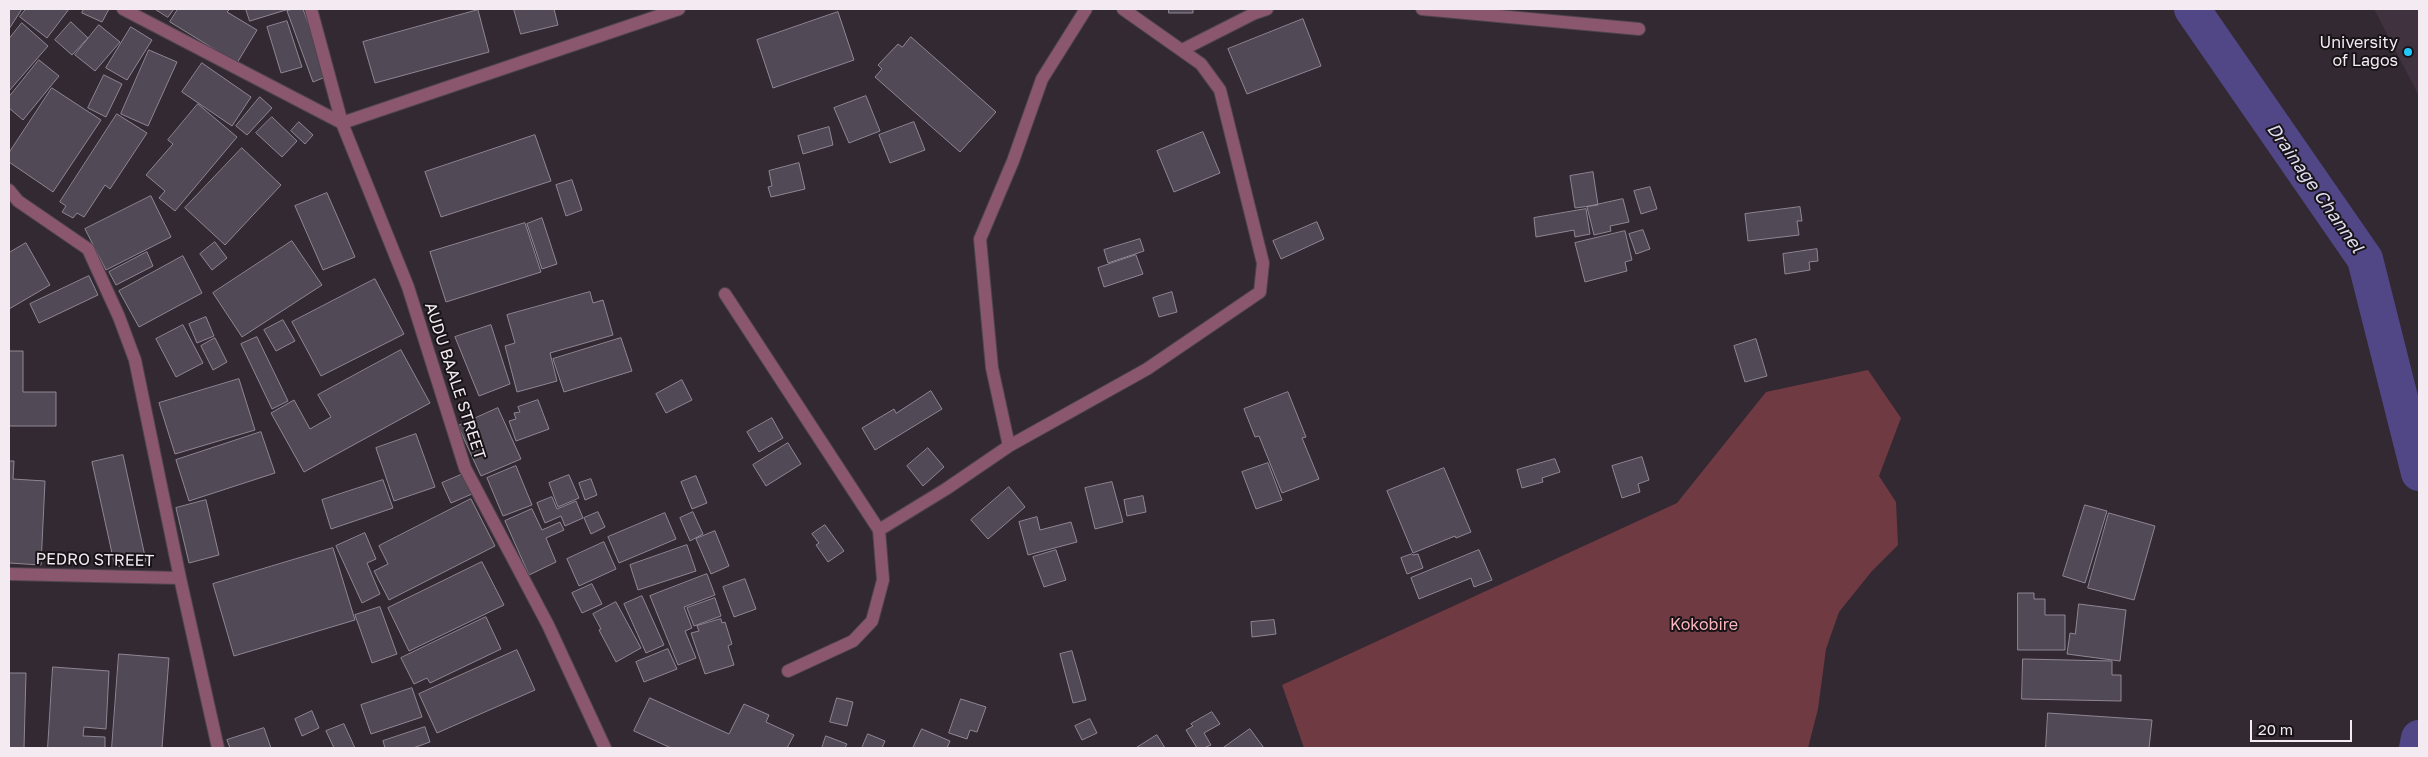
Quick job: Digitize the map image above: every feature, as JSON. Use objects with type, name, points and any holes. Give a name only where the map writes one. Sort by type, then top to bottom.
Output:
[{"type":"street","points":[[123,9],[342,123],[679,9]]},
{"type":"street","name":"AUDU BAALE STREET","points":[[311,9],[342,123],[408,287],[465,468],[548,625],[605,748]]},
{"type":"street","points":[[1009,446],[992,368],[980,239],[1013,161],[1042,79],[1086,9]]},
{"type":"street","points":[[879,530],[946,490],[1009,446],[1146,369],[1260,292],[1263,263],[1220,90],[1200,64],[1124,9]]},
{"type":"street","points":[[1182,50],[1255,13],[1268,9]]},
{"type":"street","points":[[1422,9],[1639,29]]},
{"type":"street","points":[[9,190],[18,201],[88,248],[119,317],[138,369],[180,578],[218,748]]},
{"type":"street","points":[[725,294],[879,530],[883,580],[872,621],[853,641],[788,671]]},
{"type":"street","name":"PEDRO STREET","points":[[9,574],[180,578]]},
{"type":"shaded area","name":"University of Lagos","points":[[2374,9],[2419,9],[2419,96]]},
{"type":"green space","name":"Kokobire","points":[[1868,370],[1901,418],[1879,476],[1896,502],[1898,545],[1872,571],[1839,612],[1826,649],[1818,709],[1808,748],[1304,748],[1282,685],[1677,503],[1766,392]]},
{"type":"building","points":[[9,9],[22,9],[9,29]]},
{"type":"building","points":[[26,9],[69,9],[47,38],[20,17]]},
{"type":"building","points":[[84,9],[109,9],[102,22],[82,13]]},
{"type":"building","points":[[155,9],[174,9],[168,17]]},
{"type":"building","points":[[178,9],[230,9],[227,12],[257,30],[237,63],[170,22]]},
{"type":"building","points":[[246,9],[289,9],[250,21]]},
{"type":"building","points":[[303,9],[328,76],[313,82],[287,11]]},
{"type":"building","points":[[514,9],[554,9],[558,25],[521,34]]},
{"type":"building","points":[[1169,9],[1193,9],[1193,13],[1169,13]]},
{"type":"building","points":[[478,10],[489,52],[375,83],[363,42]]},
{"type":"building","points":[[838,12],[854,60],[773,88],[757,40]]},
{"type":"building","points":[[1303,19],[1321,66],[1247,94],[1228,49]]},
{"type":"building","points":[[287,21],[302,67],[281,73],[267,27]]},
{"type":"building","points":[[71,22],[88,38],[72,55],[55,40]]},
{"type":"building","points":[[22,23],[48,46],[9,91],[9,39]]},
{"type":"building","points":[[99,25],[120,42],[95,71],[75,55]]},
{"type":"building","points":[[131,27],[152,40],[127,80],[106,68]]},
{"type":"building","points":[[911,37],[996,112],[960,152],[875,77],[882,69],[878,65],[898,44],[902,47]]},
{"type":"building","points":[[149,50],[177,62],[148,126],[121,114]]},
{"type":"building","points":[[39,60],[59,76],[23,120],[9,108],[9,97]]},
{"type":"building","points":[[202,63],[251,97],[232,126],[182,92]]},
{"type":"building","points":[[104,75],[122,84],[106,117],[88,108]]},
{"type":"building","points":[[52,88],[101,120],[53,192],[9,162],[9,153]]},
{"type":"building","points":[[866,96],[880,131],[849,143],[834,108]]},
{"type":"building","points":[[260,97],[272,108],[247,135],[236,126]]},
{"type":"building","points":[[198,104],[237,137],[175,211],[159,198],[165,191],[146,175],[173,144],[168,140]]},
{"type":"building","points":[[117,114],[147,133],[110,189],[105,185],[84,217],[77,213],[73,218],[62,212],[66,206],[60,202]]},
{"type":"building","points":[[272,117],[297,141],[282,157],[256,133]]},
{"type":"building","points":[[299,122],[313,135],[305,144],[291,131]]},
{"type":"building","points":[[914,122],[925,150],[890,163],[879,135]]},
{"type":"building","points":[[829,127],[833,145],[803,154],[798,136]]},
{"type":"building","points":[[1203,132],[1220,173],[1174,192],[1157,151]]},
{"type":"building","points":[[535,135],[551,181],[441,217],[425,172]]},
{"type":"building","points":[[242,148],[281,185],[225,245],[185,208]]},
{"type":"building","points":[[799,163],[805,189],[771,197],[768,187],[772,186],[769,171]]},
{"type":"building","points":[[1593,172],[1598,205],[1575,208],[1570,176]]},
{"type":"building","points":[[572,180],[582,210],[566,216],[556,185]]},
{"type":"building","points":[[1650,187],[1657,209],[1641,214],[1634,191]]},
{"type":"building","points":[[327,193],[355,257],[323,270],[295,206]]},
{"type":"building","points":[[151,196],[171,237],[106,270],[85,229]]},
{"type":"building","points":[[1623,199],[1629,222],[1610,226],[1611,231],[1594,235],[1587,207]]},
{"type":"building","points":[[1800,207],[1802,221],[1797,221],[1799,235],[1748,241],[1745,214]]},
{"type":"building","points":[[1586,209],[1590,234],[1575,237],[1574,230],[1536,237],[1534,218]]},
{"type":"building","points":[[542,218],[557,264],[542,269],[527,224]]},
{"type":"building","points":[[1317,222],[1324,239],[1281,259],[1273,241]]},
{"type":"building","points":[[525,223],[541,272],[446,302],[430,252]]},
{"type":"building","points":[[1643,230],[1650,249],[1636,254],[1629,234]]},
{"type":"building","points":[[1625,231],[1632,260],[1625,262],[1627,271],[1585,282],[1575,243]]},
{"type":"building","points":[[1140,239],[1144,251],[1108,263],[1104,250]]},
{"type":"building","points":[[292,241],[322,285],[242,337],[213,293]]},
{"type":"building","points":[[215,242],[227,258],[212,270],[200,254]]},
{"type":"building","points":[[26,243],[50,285],[9,309],[9,253]]},
{"type":"building","points":[[1817,249],[1818,261],[1809,262],[1810,270],[1785,274],[1783,254]]},
{"type":"building","points":[[147,252],[153,266],[116,285],[109,272]]},
{"type":"building","points":[[1136,255],[1143,274],[1104,287],[1098,268]]},
{"type":"building","points":[[183,256],[202,293],[139,327],[119,291]]},
{"type":"building","points":[[89,276],[98,295],[39,323],[30,304]]},
{"type":"building","points":[[375,279],[404,334],[321,376],[292,322]]},
{"type":"building","points":[[590,292],[593,303],[603,300],[613,335],[550,353],[557,381],[517,392],[505,346],[515,343],[507,315]]},
{"type":"building","points":[[1172,292],[1177,312],[1159,317],[1153,298]]},
{"type":"building","points":[[206,317],[214,336],[197,343],[189,324]]},
{"type":"building","points":[[283,320],[295,341],[276,351],[264,330]]},
{"type":"building","points":[[183,325],[203,363],[176,377],[156,339]]},
{"type":"building","points":[[491,325],[510,384],[479,396],[455,337]]},
{"type":"building","points":[[257,337],[288,401],[272,409],[241,344]]},
{"type":"building","points":[[215,338],[227,362],[213,370],[201,346]]},
{"type":"building","points":[[621,338],[632,371],[564,392],[553,359]]},
{"type":"building","points":[[1756,339],[1767,376],[1745,382],[1734,346]]},
{"type":"building","points":[[401,350],[430,403],[304,472],[271,413],[294,400],[310,429],[331,417],[318,395]]},
{"type":"building","points":[[9,351],[23,351],[23,392],[56,392],[56,426],[9,426]]},
{"type":"building","points":[[239,379],[255,430],[175,454],[159,403]]},
{"type":"building","points":[[682,380],[692,400],[666,413],[656,394]]},
{"type":"building","points":[[931,391],[942,409],[875,450],[862,428],[894,409],[896,413]]},
{"type":"building","points":[[1288,392],[1306,437],[1302,438],[1319,479],[1282,493],[1259,436],[1255,437],[1244,409]]},
{"type":"building","points":[[538,400],[549,429],[516,441],[509,421],[516,419],[514,413],[520,412],[518,407]]},
{"type":"building","points":[[498,408],[521,459],[481,476],[458,426]]},
{"type":"building","points":[[772,418],[783,438],[759,452],[747,432]]},
{"type":"building","points":[[261,432],[275,473],[189,501],[176,460]]},
{"type":"building","points":[[416,434],[435,487],[394,501],[376,448]]},
{"type":"building","points":[[788,443],[801,464],[766,486],[753,465]]},
{"type":"building","points":[[928,448],[944,467],[923,486],[907,466]]},
{"type":"building","points":[[123,455],[146,561],[115,567],[92,462]]},
{"type":"building","points":[[1642,457],[1649,480],[1638,484],[1640,492],[1622,498],[1612,466]]},
{"type":"building","points":[[1555,459],[1560,472],[1542,478],[1543,482],[1522,488],[1517,470]]},
{"type":"building","points":[[9,461],[14,461],[13,479],[45,481],[41,565],[9,563]]},
{"type":"building","points":[[1268,463],[1282,500],[1256,509],[1242,472]]},
{"type":"building","points":[[516,466],[532,505],[503,516],[487,478]]},
{"type":"building","points":[[1444,468],[1471,532],[1456,538],[1455,536],[1413,553],[1387,491]]},
{"type":"building","points":[[463,474],[472,494],[451,503],[442,483]]},
{"type":"building","points":[[569,475],[579,498],[558,507],[549,483]]},
{"type":"building","points":[[696,476],[707,503],[692,509],[681,482]]},
{"type":"building","points":[[591,479],[597,495],[585,500],[579,483]]},
{"type":"building","points":[[383,480],[393,508],[331,529],[322,500]]},
{"type":"building","points":[[1112,482],[1123,522],[1095,529],[1085,488]]},
{"type":"building","points":[[1009,487],[1025,507],[988,539],[971,520]]},
{"type":"building","points":[[1143,496],[1146,512],[1127,516],[1124,500]]},
{"type":"building","points":[[552,497],[557,509],[576,501],[583,518],[565,526],[561,516],[545,523],[537,503]]},
{"type":"building","points":[[471,499],[495,546],[389,600],[374,571],[388,564],[379,546]]},
{"type":"building","points":[[206,500],[219,555],[189,563],[176,508]]},
{"type":"building","points":[[2085,505],[2107,511],[2085,583],[2063,576]]},
{"type":"building","points":[[532,509],[542,530],[560,522],[564,530],[546,538],[556,562],[529,575],[505,521]]},
{"type":"building","points":[[598,512],[605,527],[591,534],[584,518]]},
{"type":"building","points":[[693,512],[703,534],[690,541],[680,518]]},
{"type":"building","points":[[665,513],[676,539],[619,563],[608,537]]},
{"type":"building","points":[[2109,513],[2155,526],[2134,600],[2088,588]]},
{"type":"building","points":[[1037,517],[1040,530],[1071,522],[1077,542],[1028,555],[1019,522]]},
{"type":"building","points":[[825,525],[844,551],[828,562],[816,545],[819,543],[812,534]]},
{"type":"building","points":[[715,531],[729,566],[711,574],[696,539]]},
{"type":"building","points":[[365,533],[376,559],[367,563],[380,594],[362,603],[336,546]]},
{"type":"building","points":[[604,542],[616,569],[579,586],[567,559]]},
{"type":"building","points":[[687,545],[696,571],[638,590],[630,565]]},
{"type":"building","points":[[333,548],[355,620],[234,656],[213,584]]},
{"type":"building","points":[[1056,550],[1066,580],[1044,587],[1033,557]]},
{"type":"building","points":[[1479,550],[1492,580],[1474,587],[1471,578],[1419,599],[1411,578]]},
{"type":"building","points":[[1418,554],[1423,568],[1407,574],[1401,558]]},
{"type":"building","points":[[482,562],[504,605],[409,651],[388,608]]},
{"type":"building","points":[[707,574],[715,595],[684,607],[692,628],[685,631],[696,658],[678,665],[650,596]]},
{"type":"building","points":[[745,579],[756,609],[734,617],[723,587]]},
{"type":"building","points":[[592,584],[602,604],[582,613],[572,593]]},
{"type":"building","points":[[2018,593],[2034,593],[2034,599],[2045,599],[2045,615],[2065,615],[2065,650],[2018,650]]},
{"type":"building","points":[[642,596],[664,645],[646,653],[624,604]]},
{"type":"building","points":[[715,598],[721,616],[694,626],[687,608]]},
{"type":"building","points":[[616,602],[641,648],[616,662],[599,630],[601,629],[593,614]]},
{"type":"building","points":[[2079,604],[2126,610],[2120,661],[2067,654],[2070,633],[2075,634]]},
{"type":"building","points":[[380,607],[397,654],[372,663],[355,615]]},
{"type":"building","points":[[486,617],[501,649],[430,683],[427,678],[414,684],[401,658]]},
{"type":"building","points":[[721,619],[722,623],[725,622],[732,644],[728,646],[734,665],[705,674],[691,633],[699,631],[697,626]]},
{"type":"building","points":[[1274,620],[1276,634],[1252,637],[1251,622]]},
{"type":"building","points":[[668,649],[677,669],[644,682],[636,662]]},
{"type":"building","points":[[517,650],[535,690],[437,733],[419,694]]},
{"type":"building","points":[[1072,651],[1086,700],[1073,703],[1060,654]]},
{"type":"building","points":[[119,654],[169,658],[162,748],[112,748]]},
{"type":"building","points":[[2023,659],[2112,661],[2112,675],[2121,675],[2121,701],[2022,699]]},
{"type":"building","points":[[53,667],[109,671],[106,729],[84,727],[83,736],[105,737],[105,748],[48,748]]},
{"type":"building","points":[[9,673],[26,673],[24,748],[9,748]]},
{"type":"building","points":[[412,688],[422,717],[371,734],[361,705]]},
{"type":"building","points":[[650,698],[729,734],[744,704],[769,715],[766,722],[794,735],[787,748],[671,748],[634,731]]},
{"type":"building","points":[[837,698],[853,702],[847,726],[830,722]]},
{"type":"building","points":[[961,699],[986,707],[977,732],[970,730],[967,739],[949,733]]},
{"type":"building","points":[[312,711],[319,728],[302,736],[295,719]]},
{"type":"building","points":[[1212,712],[1220,724],[1204,733],[1211,745],[1197,748],[1186,730],[1193,726],[1191,724]]},
{"type":"building","points":[[2048,713],[2152,720],[2149,748],[2046,748]]},
{"type":"building","points":[[1090,719],[1097,733],[1082,740],[1075,726]]},
{"type":"building","points":[[344,724],[355,748],[334,748],[326,731]]},
{"type":"building","points":[[425,727],[430,742],[413,748],[385,748],[383,741]]},
{"type":"building","points":[[264,728],[271,748],[230,748],[227,740]]},
{"type":"building","points":[[922,729],[950,741],[947,748],[913,748]]},
{"type":"building","points":[[1250,729],[1264,748],[1223,748]]},
{"type":"building","points":[[868,734],[885,741],[882,748],[862,748]]},
{"type":"building","points":[[1157,735],[1165,748],[1136,748]]},
{"type":"building","points":[[826,736],[847,744],[845,748],[822,748]]},
{"type":"waterway","name":"Drainage Channel","points":[[2192,9],[2365,259],[2419,473]]},
{"type":"waterway","name":"Drainage Channel","points":[[2417,748],[2419,738]]},
{"type":"place","name":"University of Lagos","points":[[2408,52]]}]
